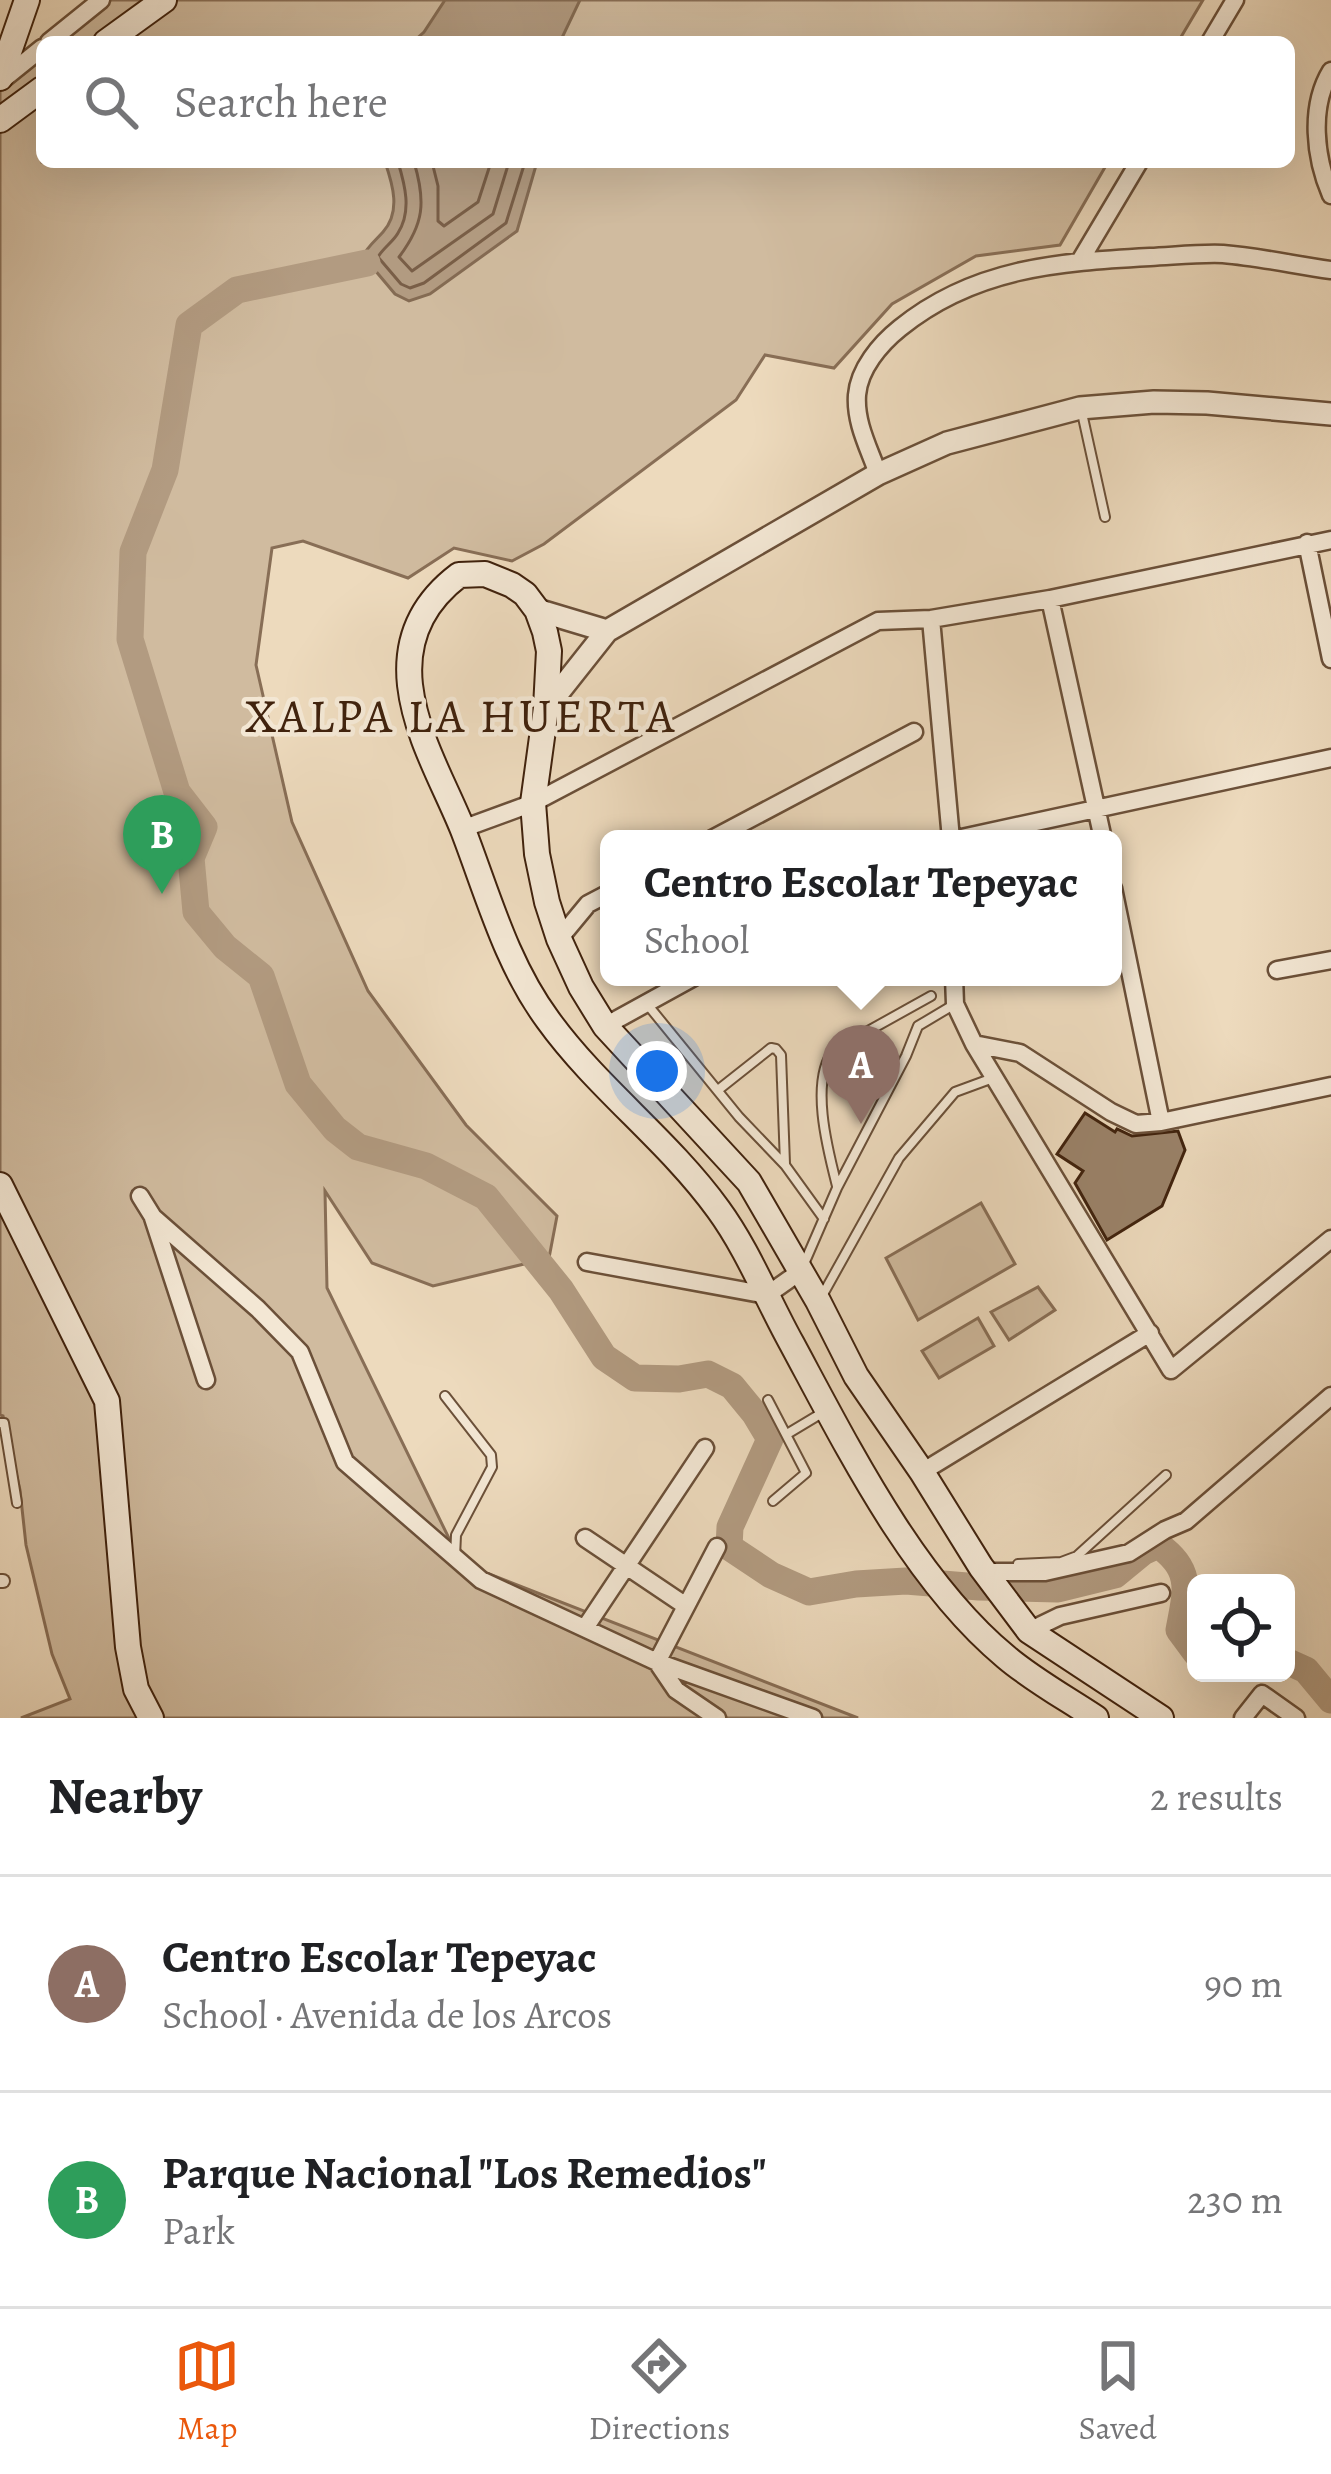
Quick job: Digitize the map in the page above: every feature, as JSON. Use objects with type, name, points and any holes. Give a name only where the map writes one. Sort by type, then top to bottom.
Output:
[{"type":"main road","points":[[0,80],[27,0]]},
{"type":"main road","points":[[114,36],[164,0]]},
{"type":"main road","points":[[0,120],[36,93]]},
{"type":"main road","points":[[1096,1718],[1005,1657],[948,1598],[865,1480],[718,1208],[548,1020],[506,951],[462,829],[424,744],[410,684],[412,646],[424,608],[459,575],[472,572],[498,577],[525,594],[537,610],[549,651],[533,802],[537,854],[559,939],[581,987],[605,1026],[749,1182],[856,1376],[1022,1622],[1161,1718]]},
{"type":"main road","points":[[0,1185],[107,1401],[128,1647],[136,1689],[151,1718]]},
{"type":"main road","points":[[822,1402],[856,1376]]},
{"type":"street","points":[[56,36],[101,0]]},
{"type":"street","points":[[1214,36],[1235,0]]},
{"type":"street","points":[[0,80],[36,53]]},
{"type":"street","points":[[1331,71],[1316,117],[1319,160],[1331,195]]},
{"type":"street","points":[[1080,261],[1134,168]]},
{"type":"street","points":[[878,474],[858,420],[857,391],[868,364],[886,339],[954,292],[1000,274],[1080,261],[1220,254],[1331,271]]},
{"type":"street","points":[[546,708],[607,631],[878,474],[947,443],[1080,408],[1154,402],[1331,414]]},
{"type":"street","points":[[462,829],[533,802],[878,621],[931,619],[1050,598],[1331,540]]},
{"type":"street","points":[[1307,543],[1331,659]]},
{"type":"street","points":[[1050,598],[1101,830]]},
{"type":"street","points":[[537,610],[607,631]]},
{"type":"street","points":[[931,619],[953,830]]},
{"type":"street","points":[[729,830],[914,732]]},
{"type":"street","points":[[1000,830],[1331,758]]},
{"type":"street","points":[[559,939],[588,904],[600,898]]},
{"type":"street","points":[[547,902],[588,904]]},
{"type":"street","points":[[1122,932],[1161,1122]]},
{"type":"street","points":[[1277,970],[1331,960]]},
{"type":"street","points":[[605,1026],[677,986]]},
{"type":"street","points":[[954,986],[955,1004],[974,1044],[1171,1370],[1331,1239]]},
{"type":"street","points":[[974,1044],[1019,1054],[1136,1124],[1331,1086]]},
{"type":"street","points":[[140,1196],[153,1217],[206,1380]]},
{"type":"street","points":[[153,1217],[300,1352],[345,1462],[482,1580],[657,1662],[813,1718]]},
{"type":"street","points":[[587,1262],[767,1295],[801,1271]]},
{"type":"street","points":[[922,1472],[1150,1333]]},
{"type":"street","points":[[987,1573],[1045,1572],[1129,1553],[1186,1521],[1331,1396]]},
{"type":"street","points":[[585,1628],[705,1448]]},
{"type":"street","points":[[585,1538],[686,1606]]},
{"type":"street","points":[[657,1662],[717,1547]]},
{"type":"street","points":[[1022,1622],[1161,1593]]},
{"type":"street","points":[[657,1662],[676,1690],[717,1718]]},
{"type":"street","points":[[1243,1718],[1262,1694],[1296,1718]]},
{"type":"lane","points":[[1080,408],[1105,517]]},
{"type":"lane","points":[[837,1187],[822,1108],[828,1056],[932,996]]},
{"type":"lane","points":[[646,1003],[785,1165],[824,1219]]},
{"type":"lane","points":[[801,1271],[837,1187],[918,1026],[955,1004]]},
{"type":"lane","points":[[911,1010],[918,1026]]},
{"type":"lane","points":[[717,1090],[771,1048],[776,1049],[781,1055],[785,1165]]},
{"type":"lane","points":[[818,1301],[899,1158],[955,1091],[994,1078]]},
{"type":"lane","points":[[445,1396],[491,1455],[492,1467],[456,1535],[455,1558]]},
{"type":"lane","points":[[768,1400],[806,1473],[772,1501]]},
{"type":"lane","points":[[787,1434],[822,1402]]},
{"type":"lane","points":[[0,1423],[4,1423],[17,1503]]},
{"type":"lane","points":[[987,1573],[1077,1556],[1166,1475]]},
{"type":"shaded area","points":[[110,0],[1203,0],[1182,36],[66,36]]},
{"type":"shaded area","points":[[36,61],[36,168],[1105,168],[1060,245],[976,256],[892,304],[834,368],[765,355],[736,400],[544,544],[512,561],[454,548],[408,578],[303,541],[272,548],[256,665],[292,822],[368,991],[466,1125],[557,1216],[549,1258],[433,1286],[372,1263],[325,1191],[327,1288],[461,1563],[858,1718],[21,1718],[70,1699],[52,1654],[0,1415],[0,89]]},
{"type":"shaded area","points":[[981,1203],[1015,1264],[918,1320],[886,1258]]},
{"type":"shaded area","points":[[1038,1287],[1055,1310],[1009,1340],[991,1312]]},
{"type":"shaded area","points":[[978,1318],[994,1346],[939,1378],[922,1351]]},
{"type":"water","points":[[445,0],[580,0],[563,36],[420,36]]},
{"type":"water","points":[[387,168],[535,168],[517,231],[430,294],[409,301],[395,294],[363,256],[389,224],[393,189]]},
{"type":"building","points":[[1085,1113],[1115,1132],[1132,1136],[1178,1131],[1185,1150],[1162,1206],[1107,1240],[1075,1183],[1083,1171],[1057,1154]]},
{"type":"waterway","points":[[367,263],[237,290],[189,325],[165,470],[133,552],[130,639],[177,792],[204,827],[191,858],[196,912],[225,947],[261,976],[298,1084],[335,1129],[358,1147],[426,1166],[486,1197],[561,1290],[604,1357],[635,1378],[708,1374],[732,1386],[770,1439],[730,1527],[729,1547],[771,1575],[809,1592],[906,1581],[1058,1589],[1115,1575],[1158,1545],[1182,1573],[1185,1593],[1179,1630],[1187,1641]]},
{"type":"waterway","points":[[1295,1665],[1306,1670],[1331,1700]]},
{"type":"place","name":"Parque Nacional \"Los Remedios\"","points":[[162,894]]},
{"type":"place","name":"Centro Escolar Tepeyac","points":[[861,1124]]},
{"type":"district","name":"XALPA LA HUERTA","points":[[461,715]]}]
